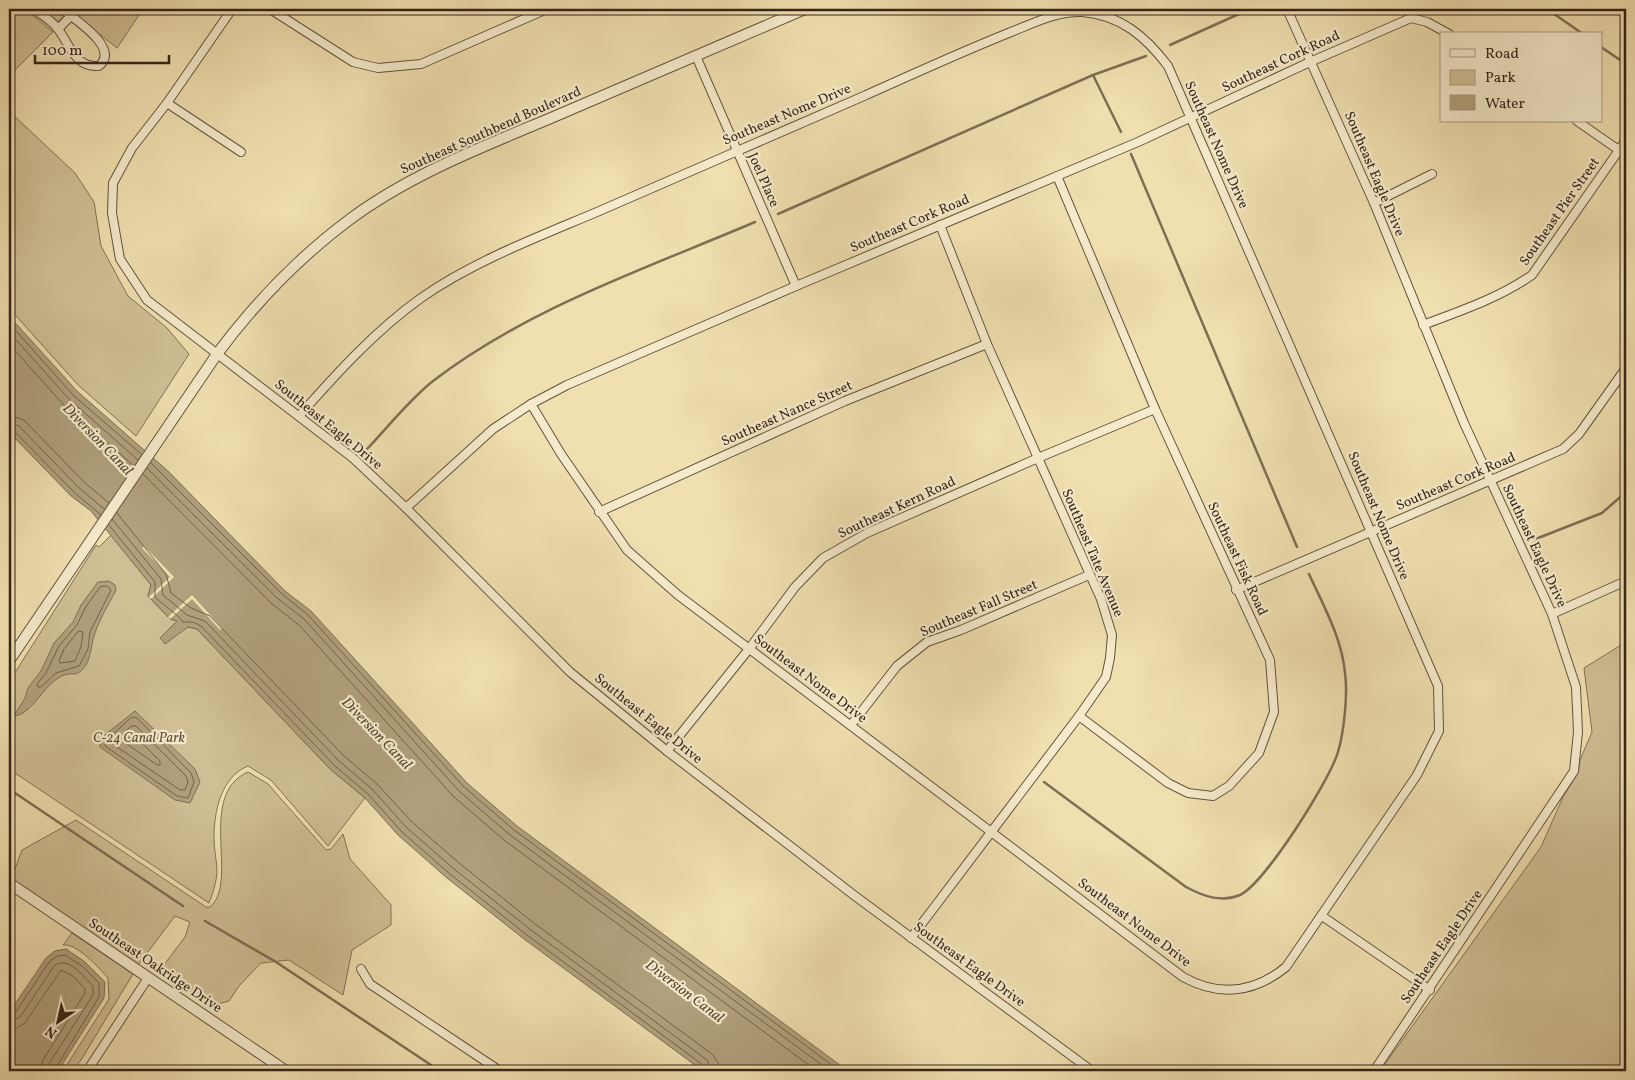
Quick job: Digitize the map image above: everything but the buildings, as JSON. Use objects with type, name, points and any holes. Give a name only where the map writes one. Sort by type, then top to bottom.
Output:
[{"type":"street","points":[[34,9],[58,29],[79,61],[92,66],[99,66],[103,62],[105,52],[98,38],[62,9]]},
{"type":"street","name":"Southeast Eagle Drive","points":[[232,9],[167,103],[132,148],[113,182],[112,214],[120,259],[147,300],[353,458],[406,508],[570,672],[667,751],[911,938],[1092,1071]]},
{"type":"street","points":[[270,9],[353,62],[378,68],[422,64],[547,9]]},
{"type":"street","name":"Southeast Southbend Boulevard","points":[[9,661],[217,354],[247,314],[314,246],[386,195],[484,146],[805,9]]},
{"type":"street","name":"Southeast Eagle Drive","points":[[1287,9],[1374,203],[1423,325],[1490,480],[1552,614],[1576,687],[1578,732],[1574,771],[1430,990],[1374,1071]]},
{"type":"street","name":"Southeast Nome Drive","points":[[299,416],[342,367],[384,327],[422,298],[495,256],[952,55],[1060,13],[1081,12],[1107,16],[1132,29],[1151,44],[1168,66],[1438,686],[1439,731],[1418,775],[1294,958],[1276,975],[1264,983],[1231,990],[1204,987],[1183,977],[678,595],[627,550],[560,454],[531,404]]},
{"type":"street","points":[[58,29],[71,16]]},
{"type":"street","name":"Southeast Cork Road","points":[[406,508],[493,429],[531,404],[567,385],[1057,176],[1411,18],[1427,22],[1445,32]]},
{"type":"street","name":"Joel Place","points":[[696,56],[796,286]]},
{"type":"street","points":[[167,103],[240,152]]},
{"type":"street","points":[[1578,122],[1626,155]]},
{"type":"street","name":"Southeast Pier Street","points":[[1423,325],[1486,300],[1516,286],[1532,275],[1626,140]]},
{"type":"street","points":[[1374,203],[1432,174]]},
{"type":"street","name":"Southeast Fisk Road","points":[[1057,176],[1155,409],[1236,590],[1270,660],[1274,712],[1259,752],[1229,786],[1213,796],[1188,793],[1168,783],[1079,716]]},
{"type":"street","name":"Southeast Tate Avenue","points":[[911,938],[990,831],[1079,716],[1106,677],[1112,635],[1108,616],[987,344],[940,225]]},
{"type":"street","name":"Southeast Nance Street","points":[[599,512],[845,401],[987,344]]},
{"type":"street","name":"Southeast Cork Road","points":[[1236,590],[1563,449],[1579,434],[1626,368]]},
{"type":"street","name":"Southeast Kern Road","points":[[667,751],[749,650],[795,587],[823,558],[867,533],[1155,409]]},
{"type":"street","name":"Southeast Fall Street","points":[[851,726],[897,666],[927,642],[961,630],[1089,575]]},
{"type":"street","points":[[1552,614],[1626,580]]},
{"type":"street","name":"Southeast Oakridge Drive","points":[[10,888],[286,1071]]},
{"type":"street","points":[[1322,916],[1430,990]]},
{"type":"street","points":[[361,968],[370,984],[500,1071]]},
{"type":"street","points":[[87,1071],[148,978]]},
{"type":"green space","points":[[9,9],[25,9],[53,32],[9,76]]},
{"type":"green space","points":[[43,9],[71,9],[58,22]]},
{"type":"green space","points":[[71,9],[143,9],[117,48],[78,17]]},
{"type":"green space","points":[[9,111],[75,173],[94,202],[101,246],[128,296],[167,328],[189,354],[136,436],[78,385],[9,308]]},
{"type":"green space","name":"C-24 Canal Park","points":[[111,535],[151,585],[148,596],[170,619],[177,621],[160,638],[188,627],[197,629],[330,769],[365,798],[328,846],[271,780],[248,766],[239,771],[225,786],[218,806],[214,828],[217,873],[209,903],[9,769],[9,682],[96,545],[99,547]]},
{"type":"green space","points":[[1626,642],[1626,1071],[1380,1071],[1541,847],[1563,797],[1578,773],[1580,760],[1592,732],[1584,668]]},
{"type":"green space","points":[[248,772],[268,784],[326,850],[331,849],[343,834],[350,859],[391,905],[391,925],[352,950],[343,995],[289,960],[261,963],[239,986],[229,1001],[214,1005],[182,987],[160,970],[185,937],[190,922],[175,916],[138,965],[19,884],[12,877],[22,850],[76,820],[206,907],[210,907],[218,895],[221,879],[221,818],[224,799],[233,783]]},
{"type":"green space","points":[[72,933],[133,974],[81,1060],[72,1071],[63,1071],[109,999],[108,978],[81,952],[69,945],[63,945]]},
{"type":"water","name":"Diversion Canal","points":[[9,316],[77,391],[169,472],[285,591],[311,611],[467,783],[517,826],[848,1071],[703,1071],[524,939],[447,878],[398,835],[365,798],[330,769],[197,629],[188,627],[165,644],[160,638],[177,621],[170,619],[148,596],[151,585],[91,511],[71,496],[9,432]]},
{"type":"water","points":[[109,581],[115,585],[116,590],[97,627],[90,656],[85,666],[76,674],[66,675],[57,679],[29,708],[14,716],[25,698],[28,688],[41,671],[54,643],[73,622],[81,605],[98,582]]},
{"type":"water","points":[[135,711],[195,769],[200,782],[190,803],[175,800],[100,747],[101,738]]},
{"type":"water","points":[[66,949],[85,962],[105,982],[104,998],[58,1071],[9,1071],[9,1013],[46,958],[55,951]]},
{"type":"pier","points":[[144,546],[174,577],[151,599],[149,597],[170,577],[142,548]]},
{"type":"pier","points":[[192,595],[222,628],[220,630],[192,599],[170,619],[168,617]]},
{"type":"waterway","points":[[1170,45],[1250,9]]},
{"type":"waterway","points":[[1547,9],[1580,32]]},
{"type":"waterway","points":[[1602,48],[1626,64]]},
{"type":"waterway","points":[[778,214],[1093,75],[1146,56]]},
{"type":"waterway","points":[[1093,75],[1121,132]]},
{"type":"waterway","points":[[1131,154],[1297,547]]},
{"type":"waterway","points":[[367,449],[424,388],[470,355],[508,332],[588,292],[755,222]]},
{"type":"waterway","points":[[1533,540],[1602,513],[1626,492]]},
{"type":"waterway","points":[[1044,782],[1186,887],[1206,896],[1219,898],[1240,895],[1251,887],[1280,852],[1310,806],[1333,766],[1342,734],[1346,691],[1343,660],[1336,634],[1309,574]]},
{"type":"waterway","points":[[9,789],[183,906]]},
{"type":"waterway","points":[[205,921],[276,962],[440,1071]]}]
